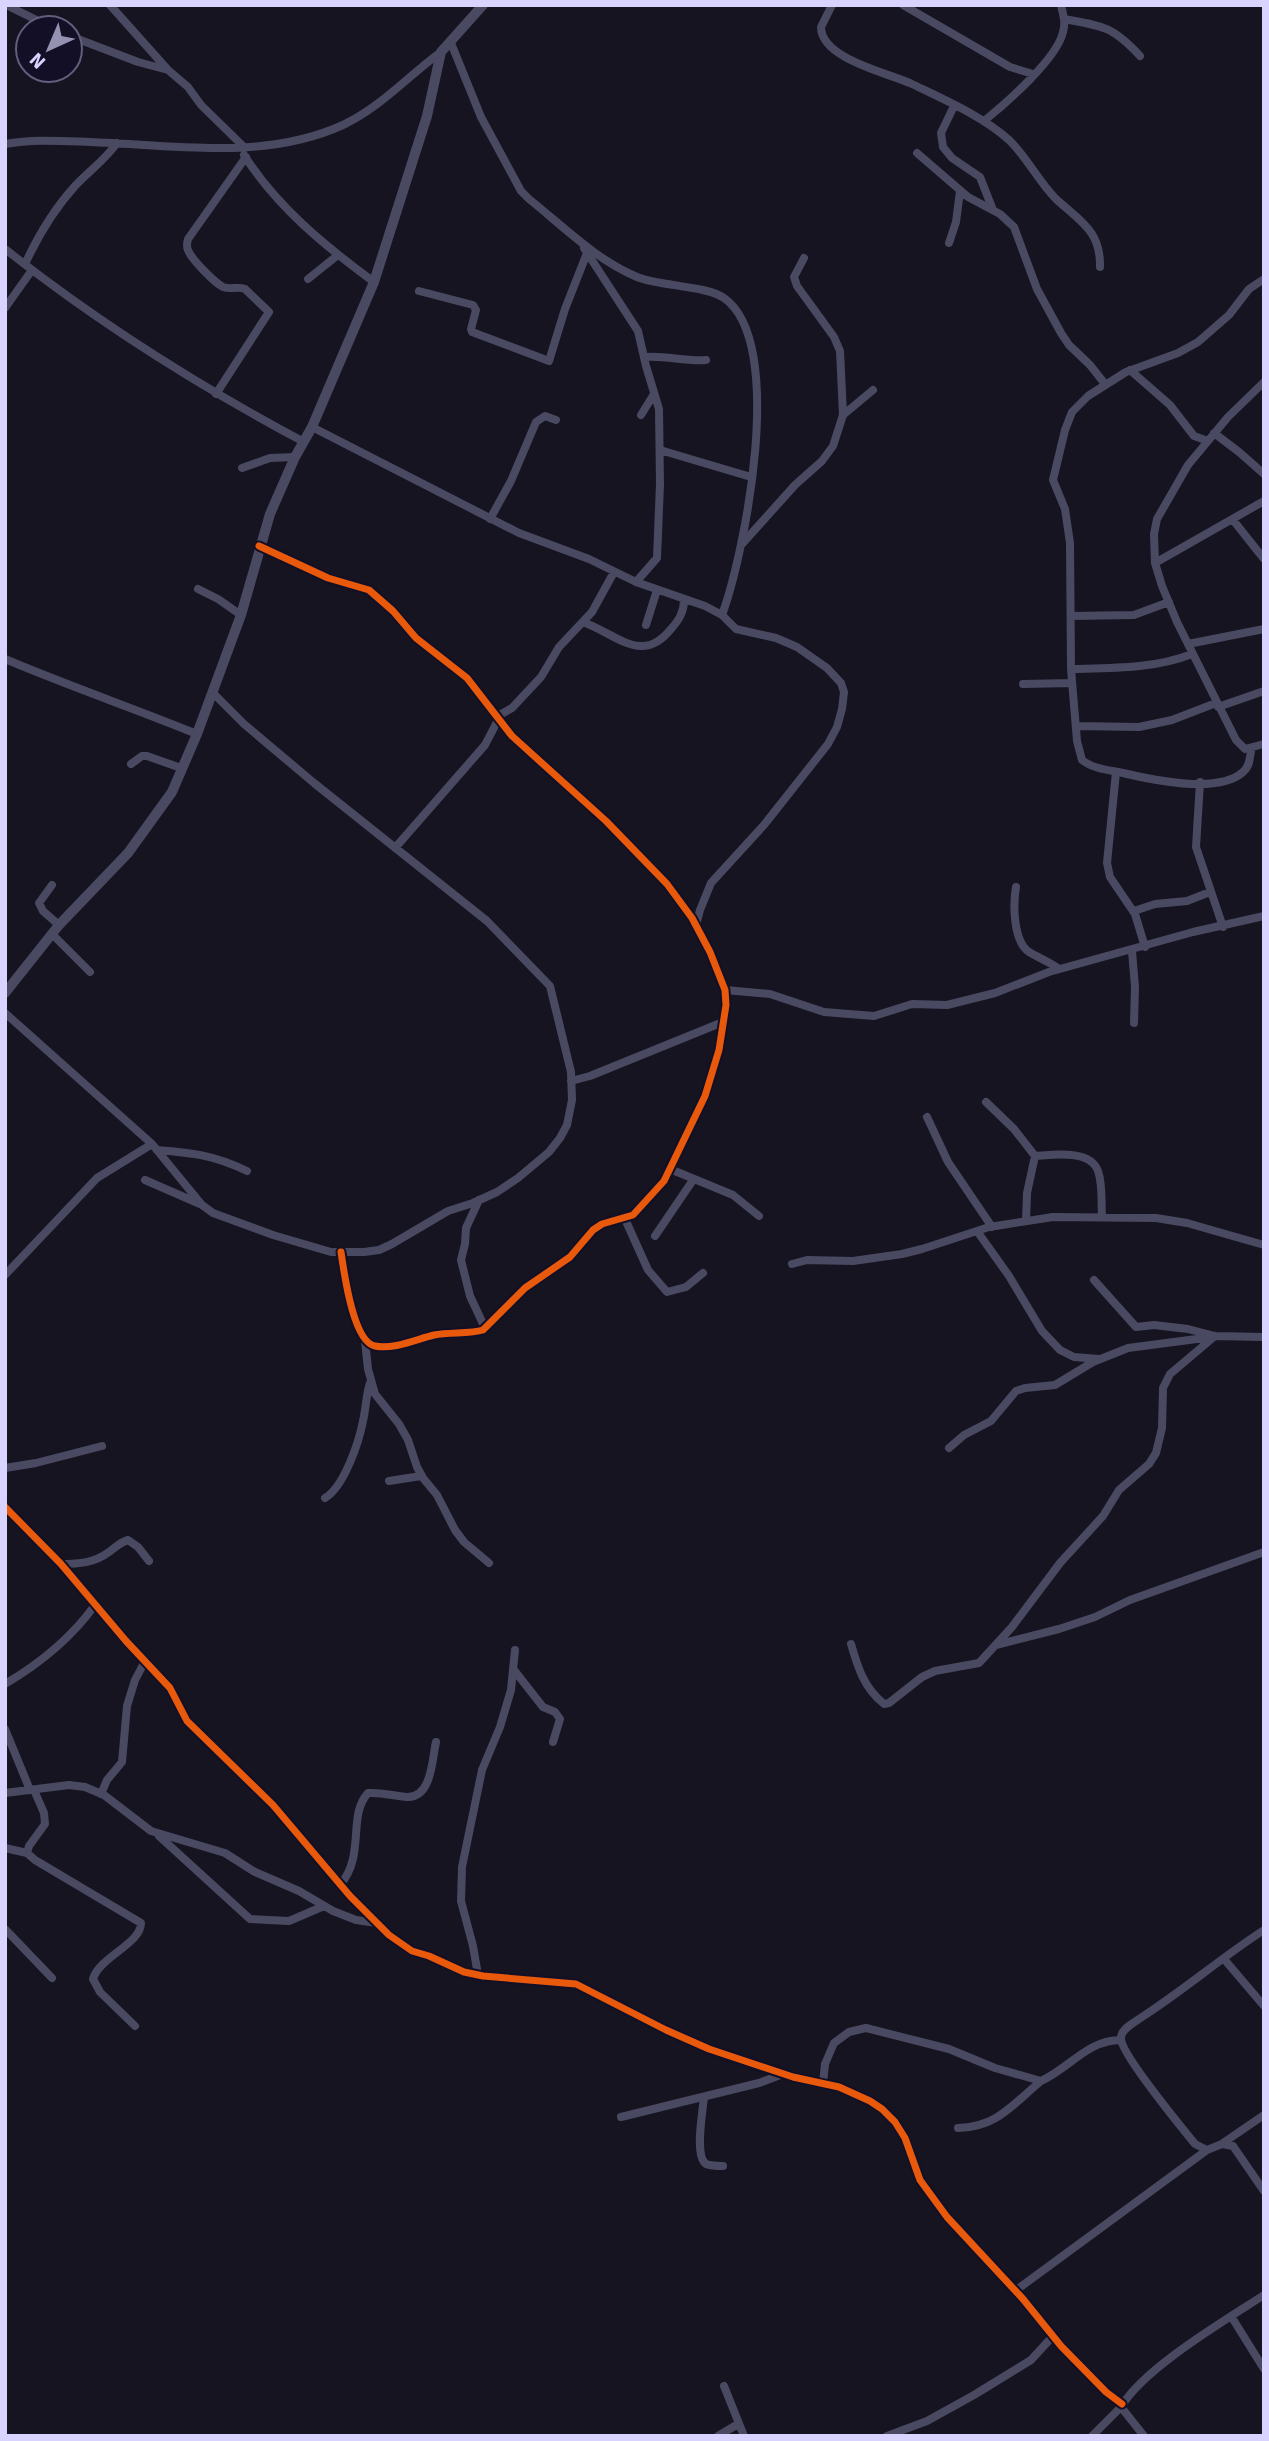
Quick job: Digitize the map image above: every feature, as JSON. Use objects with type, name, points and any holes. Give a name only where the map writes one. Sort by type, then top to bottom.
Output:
[{"type":"street","points":[[6,5],[24,14]]},
{"type":"street","points":[[110,5],[188,87],[243,151],[289,211],[338,255],[374,282]]},
{"type":"street","points":[[5,144],[52,140],[243,151],[280,145],[342,125],[374,107],[451,43],[483,5]]},
{"type":"street","points":[[832,5],[821,27],[825,41],[847,58],[910,83],[984,121],[1010,141],[1044,185],[1083,223],[1100,250],[1100,267]]},
{"type":"street","points":[[903,5],[1010,67],[1033,74]]},
{"type":"street","points":[[984,121],[1006,103],[1056,48],[1063,34],[1061,5]]},
{"type":"street","points":[[1064,19],[1111,29],[1140,56]]},
{"type":"street","points":[[84,41],[138,62],[169,70]]},
{"type":"street","points":[[451,43],[481,117],[521,191],[605,260],[652,282],[720,295],[740,313],[757,375],[759,415],[741,545],[731,592],[722,615]]},
{"type":"street","points":[[5,993],[55,929],[128,853],[172,792],[213,692],[241,615],[260,546],[295,457],[312,427],[374,282],[427,116],[441,52]]},
{"type":"street","points":[[954,106],[942,134],[943,147],[952,158],[980,177],[993,210]]},
{"type":"street","points":[[5,308],[29,267],[33,246],[60,206],[75,186],[117,143]]},
{"type":"street","points":[[216,394],[269,312],[245,289],[225,288],[218,283],[190,255],[187,244],[243,151]]},
{"type":"street","points":[[916,153],[960,191],[1000,214],[1014,227],[1037,289],[1061,333],[1105,384]]},
{"type":"street","points":[[949,243],[956,222],[960,191]]},
{"type":"street","points":[[581,242],[638,331],[659,409],[657,558],[636,582]]},
{"type":"street","points":[[5,249],[138,345],[216,394],[304,442]]},
{"type":"street","points":[[419,291],[473,305],[476,310],[472,332],[549,361],[565,309],[587,254]]},
{"type":"street","points":[[308,279],[338,255]]},
{"type":"street","points":[[741,545],[777,503],[822,461],[834,446],[843,415],[840,351],[834,337],[797,286],[794,277],[804,258]]},
{"type":"street","points":[[1252,748],[1249,765],[1244,772],[1234,778],[1200,782],[1173,783],[1096,768],[1082,760],[1078,752],[1071,669],[1070,543],[1067,518],[1053,480],[1072,412],[1088,396],[1130,370],[1178,354],[1198,342],[1222,322],[1249,289],[1264,279]]},
{"type":"street","points":[[645,357],[706,360]]},
{"type":"street","points":[[1130,370],[1170,405],[1194,436],[1211,437],[1234,447],[1264,474]]},
{"type":"street","points":[[1264,382],[1241,403],[1188,465],[1157,519],[1154,534],[1155,563],[1169,603],[1217,705],[1242,747],[1252,748],[1264,744]]},
{"type":"street","points":[[843,415],[873,390]]},
{"type":"street","points":[[641,415],[654,394]]},
{"type":"street","points":[[491,519],[511,481],[536,422],[545,416],[555,420]]},
{"type":"street","points":[[312,427],[491,519],[550,546],[589,559],[636,582],[722,615],[736,629],[776,638],[797,647],[815,659],[841,683],[844,692],[842,709],[828,744],[764,825],[711,883],[699,910],[696,925]]},
{"type":"street","points":[[660,450],[751,478]]},
{"type":"street","points":[[242,468],[270,458],[295,457]]},
{"type":"street","points":[[1155,563],[1264,501]]},
{"type":"street","points":[[1233,520],[1263,555]]},
{"type":"street","points":[[260,546],[328,578],[369,590],[393,611],[416,638],[467,678],[512,736],[606,821],[667,884],[696,925],[725,990],[719,1050],[705,1096],[670,1170],[651,1198],[633,1215],[602,1224],[593,1230],[570,1258],[525,1288],[485,1328],[477,1332],[450,1332],[387,1347],[371,1346],[365,1341]]},
{"type":"street","points":[[395,848],[485,745],[497,719],[518,703],[541,677],[559,647],[599,601],[614,572]]},
{"type":"street","points":[[198,589],[241,615]]},
{"type":"street","points":[[646,625],[657,590]]},
{"type":"street","points":[[583,622],[641,648],[653,646],[663,639],[681,615],[684,600]]},
{"type":"street","points":[[1071,616],[1134,615],[1169,603]]},
{"type":"street","points":[[1188,645],[1264,629]]},
{"type":"street","points":[[1071,669],[1136,667],[1175,660],[1192,653]]},
{"type":"street","points":[[5,659],[197,734]]},
{"type":"street","points":[[1023,684],[1072,683]]},
{"type":"street","points":[[1076,726],[1139,727],[1172,720],[1264,691]]},
{"type":"street","points":[[5,1013],[154,1147],[201,1204],[213,1213],[293,1242],[331,1252],[379,1250],[448,1211],[479,1200],[518,1178],[560,1138],[567,1125],[572,1100],[571,1081],[550,986],[487,921],[314,783],[244,724],[213,692]]},
{"type":"street","points":[[131,764],[142,756],[147,756],[181,768]]},
{"type":"street","points":[[1116,772],[1107,863],[1110,877],[1134,911],[1144,947]]},
{"type":"street","points":[[1200,782],[1196,847],[1223,927]]},
{"type":"street","points":[[52,886],[41,898],[40,906],[90,972]]},
{"type":"street","points":[[1016,887],[1013,901],[1022,944],[1029,952],[1059,970]]},
{"type":"street","points":[[1134,911],[1154,904],[1186,901],[1210,892]]},
{"type":"street","points":[[725,990],[770,994],[824,1012],[874,1016],[912,1004],[947,1005],[995,993],[1059,970],[1194,932],[1264,916]]},
{"type":"street","points":[[1132,951],[1134,1023]]},
{"type":"street","points":[[571,1081],[590,1076],[723,1022]]},
{"type":"street","points":[[986,1102],[1014,1129],[1035,1157],[1027,1193],[1026,1221]]},
{"type":"street","points":[[927,1117],[948,1162],[992,1227]]},
{"type":"street","points":[[5,1275],[97,1178],[154,1147],[195,1152],[229,1162],[247,1171]]},
{"type":"street","points":[[1035,1157],[1074,1155],[1093,1163],[1099,1172],[1102,1217]]},
{"type":"street","points":[[670,1170],[733,1195],[760,1216]]},
{"type":"street","points":[[145,1180],[201,1204]]},
{"type":"street","points":[[655,1236],[693,1180]]},
{"type":"street","points":[[479,1200],[466,1228],[466,1244],[461,1260],[470,1296],[485,1328]]},
{"type":"street","points":[[792,1264],[807,1261],[853,1261],[902,1254],[992,1227],[1053,1217],[1156,1218],[1187,1223],[1264,1245]]},
{"type":"street","points":[[625,1219],[648,1269],[667,1292],[686,1287],[703,1273]]},
{"type":"street","points":[[977,1231],[1009,1276],[1042,1331],[1060,1350],[1074,1357],[1100,1359]]},
{"type":"street","points":[[341,1252],[352,1310],[365,1341],[370,1380],[375,1394],[399,1424],[421,1476],[437,1495],[447,1517],[464,1542],[489,1563]]},
{"type":"street","points":[[1094,1280],[1136,1327],[1170,1326],[1215,1336]]},
{"type":"street","points":[[851,1644],[861,1677],[869,1690],[884,1704],[935,1671],[979,1663],[1102,1516],[1119,1490],[1149,1464],[1156,1453],[1162,1428],[1163,1388],[1166,1381],[1215,1336]]},
{"type":"street","points":[[948,1448],[964,1435],[992,1421],[1016,1391],[1055,1385],[1100,1359],[1128,1348],[1215,1336],[1264,1337]]},
{"type":"street","points":[[325,1498],[337,1489],[343,1478],[364,1420],[370,1380]]},
{"type":"street","points":[[5,1468],[102,1446]]},
{"type":"street","points":[[388,1481],[421,1476]]},
{"type":"street","points":[[5,1507],[61,1564],[170,1688],[187,1721],[273,1805],[340,1885],[389,1935],[412,1951],[478,1975],[576,1984],[666,2031],[719,2053],[783,2074],[856,2093],[883,2109],[905,2138],[915,2171],[947,2217],[1053,2336],[1121,2405],[1144,2436]]},
{"type":"street","points":[[61,1564],[90,1562],[128,1540],[138,1547],[149,1561]]},
{"type":"street","points":[[996,1645],[1095,1617],[1130,1600],[1264,1552]]},
{"type":"street","points":[[5,1684],[69,1636],[95,1605]]},
{"type":"street","points":[[478,1975],[461,1901],[462,1867],[482,1770],[507,1708],[515,1650]]},
{"type":"street","points":[[101,1794],[107,1780],[122,1762],[127,1706],[135,1680],[145,1661]]},
{"type":"street","points":[[514,1670],[543,1707],[555,1712],[561,1719],[553,1742]]},
{"type":"street","points":[[5,1729],[44,1813],[45,1824],[27,1853]]},
{"type":"street","points":[[340,1885],[351,1870],[356,1853],[361,1801],[368,1793],[412,1797],[422,1792],[427,1784],[436,1742]]},
{"type":"street","points":[[5,1793],[69,1785],[85,1787],[101,1794],[157,1833],[250,1919],[289,1921],[324,1906]]},
{"type":"street","points":[[157,1833],[225,1853],[255,1872],[299,1891],[324,1906],[356,1920],[377,1923]]},
{"type":"street","points":[[5,1848],[27,1853],[141,1923],[139,1933],[97,1968],[93,1979],[100,1992],[135,2026]]},
{"type":"street","points":[[5,1929],[52,1978]]},
{"type":"street","points":[[1207,2150],[1195,2144],[1172,2116],[1135,2064],[1121,2040],[1121,2035],[1130,2025],[1176,1995],[1264,1930]]},
{"type":"street","points":[[1224,1959],[1264,2006]]},
{"type":"street","points":[[823,2083],[825,2064],[834,2043],[849,2032],[866,2028],[949,2049],[995,2068],[1041,2081]]},
{"type":"street","points":[[958,2128],[989,2123],[1088,2048],[1103,2042],[1121,2040]]},
{"type":"street","points":[[621,2117],[769,2081],[783,2074]]},
{"type":"street","points":[[704,2097],[700,2151],[705,2163],[723,2166]]},
{"type":"street","points":[[1015,2291],[1207,2150],[1220,2145],[1264,2115]]},
{"type":"street","points":[[1220,2145],[1233,2146],[1264,2191]]},
{"type":"street","points":[[1092,2436],[1129,2393],[1162,2366],[1264,2295]]},
{"type":"street","points":[[1231,2316],[1264,2369]]},
{"type":"street","points":[[887,2436],[927,2420],[974,2395],[1031,2360],[1053,2336]]},
{"type":"street","points":[[724,2386],[744,2436]]},
{"type":"street","points":[[718,2436],[737,2424]]},
{"type":"cycle path","points":[[259,546],[328,578],[369,590],[393,611],[416,638],[467,678],[512,736],[606,821],[667,884],[692,918],[710,952],[725,990],[726,1005],[719,1050],[705,1096],[664,1181],[633,1215],[602,1224],[593,1230],[570,1257],[525,1288],[483,1330],[434,1335],[389,1347],[375,1346],[367,1342],[355,1320],[341,1252]]},
{"type":"cycle path","points":[[5,1507],[61,1564],[170,1688],[187,1721],[273,1805],[350,1896],[389,1935],[412,1951],[464,1972],[576,1984],[709,2049],[793,2077],[839,2087],[870,2101],[895,2122],[905,2138],[920,2180],[947,2217],[1023,2299],[1061,2346],[1106,2392],[1122,2404]]}]
